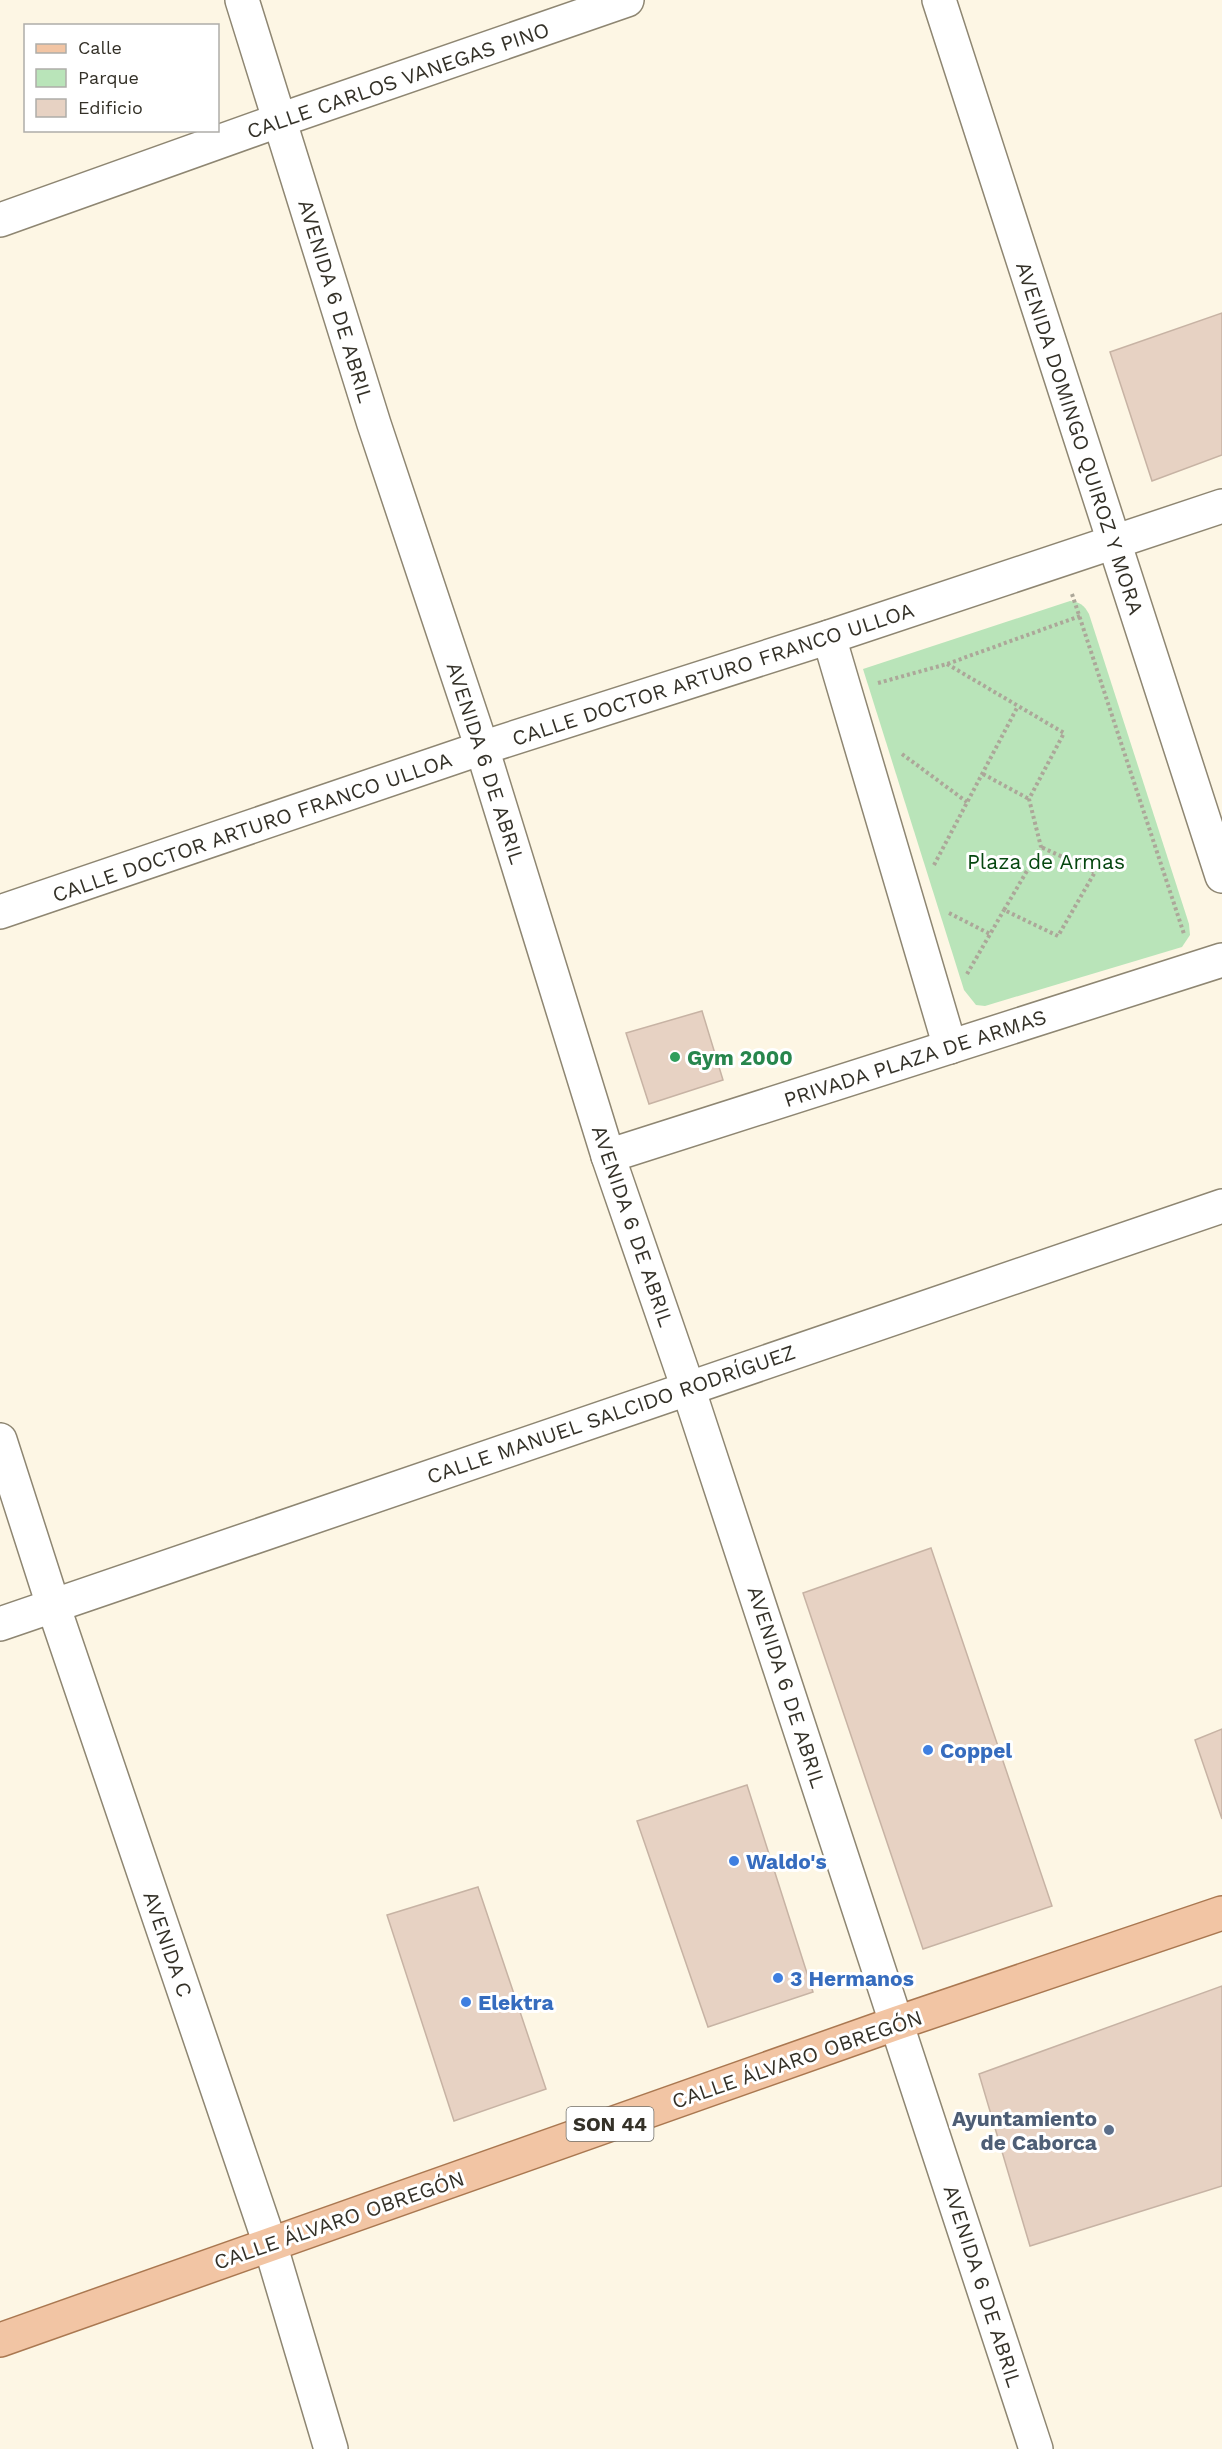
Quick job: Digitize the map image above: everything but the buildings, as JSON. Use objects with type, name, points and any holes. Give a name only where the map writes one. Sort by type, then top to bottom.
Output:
[{"type":"main road","name":"CALLE ÁLVARO OBREGÓN","points":[[0,2340],[897,2023],[1222,1913]]},
{"type":"street","name":"AVENIDA 6 DE ABRIL","points":[[242,0],[374,424],[482,748],[608,1156],[688,1388],[1036,2449]]},
{"type":"street","name":"CALLE CARLOS VANEGAS PINO","points":[[0,220],[627,0]]},
{"type":"street","name":"AVENIDA DOMINGO QUIROZ Y MORA","points":[[939,0],[1222,876]]},
{"type":"street","name":"CALLE DOCTOR ARTURO FRANCO ULLOA","points":[[0,912],[482,748],[829,637],[1222,506]]},
{"type":"street","points":[[829,637],[950,1047]]},
{"type":"street","name":"PRIVADA PLAZA DE ARMAS","points":[[608,1156],[1209,965]]},
{"type":"street","name":"CALLE MANUEL SALCIDO RODRÍGUEZ","points":[[0,1624],[1222,1206]]},
{"type":"street","name":"AVENIDA C","points":[[0,1440],[53,1605],[270,2244],[331,2449]]},
{"type":"path","points":[[1061,561],[1209,965]]},
{"type":"path","points":[[875,684],[947,664],[1080,616]]},
{"type":"path","points":[[947,664],[1064,733],[1029,799],[1041,847],[966,975]]},
{"type":"path","points":[[933,865],[1018,706]]},
{"type":"path","points":[[894,748],[967,802]]},
{"type":"path","points":[[983,774],[1029,799]]},
{"type":"path","points":[[1004,910],[1058,936],[1095,872],[1041,847]]},
{"type":"path","points":[[949,913],[990,934]]},
{"type":"green space","name":"Plaza de Armas","points":[[1070,601],[1081,605],[1089,614],[1189,924],[1190,935],[1182,947],[985,1006],[976,1005],[964,990],[863,669]]},
{"type":"place","name":"Gym 2000","points":[[675,1057]]},
{"type":"place","name":"Coppel","points":[[928,1750]]},
{"type":"place","name":"Waldo's","points":[[734,1861]]},
{"type":"place","name":"3 Hermanos","points":[[778,1978]]},
{"type":"place","name":"Elektra","points":[[466,2002]]},
{"type":"place","name":"Ayuntamiento de Caborca","points":[[1109,2130]]}]
